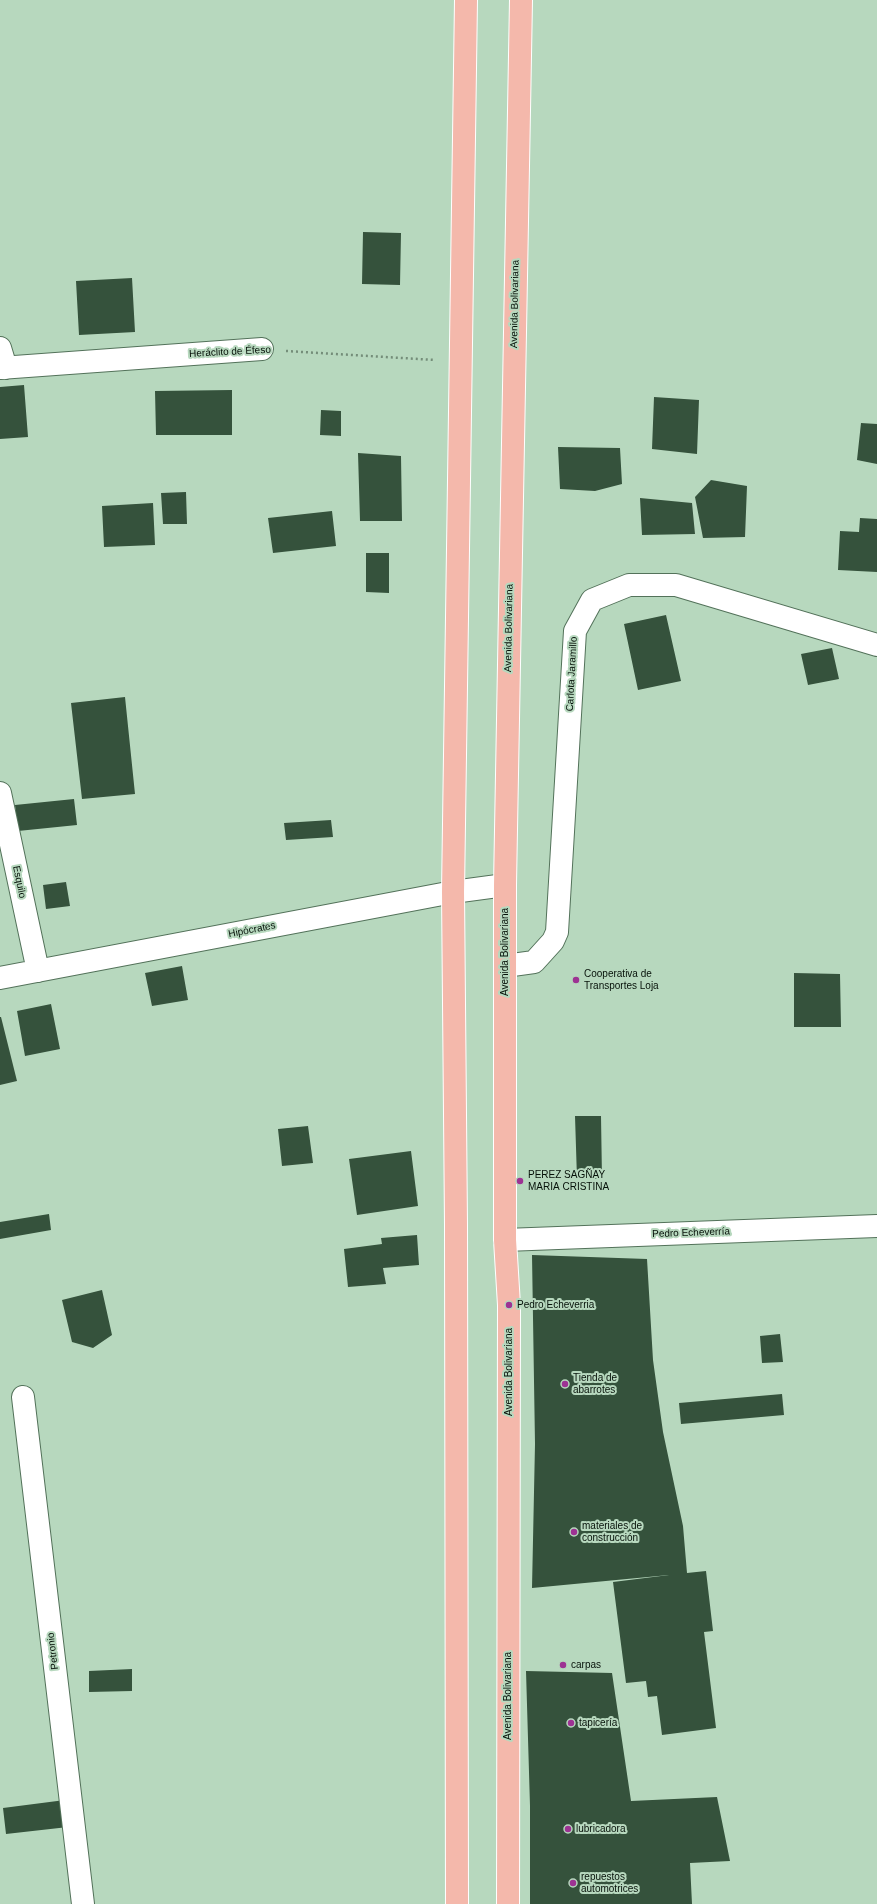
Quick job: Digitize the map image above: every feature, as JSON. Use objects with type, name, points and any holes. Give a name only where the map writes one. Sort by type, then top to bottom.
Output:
[{"type":"highway","points":[[457,1904],[456,1225],[453,892],[466,0]]},
{"type":"highway","name":"Avenida Bolivariana","points":[[508,1904],[509,1305],[505,1240],[505,885],[521,0]]},
{"type":"street","name":"Heráclito de Éfeso","points":[[2,361],[262,349]]},
{"type":"street","name":"Carlota Jaramillo","points":[[505,966],[534,962],[553,941],[557,932],[575,631],[592,600],[629,585],[676,585],[877,645]]},
{"type":"street","name":"Esquilo","points":[[0,793],[38,971]]},
{"type":"street","name":"Hipócrates","points":[[0,978],[453,892],[505,885]]},
{"type":"street","name":"Pedro Echeverría","points":[[505,1240],[877,1226]]},
{"type":"street","name":"Petronio","points":[[23,1397],[83,1904]]},
{"type":"path","name":"Heráclito de Éfeso","points":[[262,349],[460,362]]},
{"type":"building","points":[[363,232],[401,233],[400,285],[362,284]]},
{"type":"building","points":[[132,278],[135,332],[79,335],[76,281]]},
{"type":"building","points":[[24,385],[28,437],[0,439],[0,387]]},
{"type":"building","points":[[232,390],[232,435],[156,435],[155,391]]},
{"type":"building","points":[[654,397],[699,400],[697,454],[652,449]]},
{"type":"building","points":[[321,410],[341,411],[341,436],[320,435]]},
{"type":"building","points":[[861,423],[877,424],[877,464],[857,460]]},
{"type":"building","points":[[558,447],[620,448],[622,484],[595,491],[560,489]]},
{"type":"building","points":[[358,453],[401,456],[402,521],[360,521]]},
{"type":"building","points":[[711,480],[747,486],[745,537],[703,538],[695,497]]},
{"type":"building","points":[[186,492],[187,524],[163,524],[161,493]]},
{"type":"building","points":[[640,498],[692,503],[695,534],[642,535]]},
{"type":"building","points":[[153,503],[155,545],[104,547],[102,506]]},
{"type":"building","points":[[332,511],[336,546],[273,553],[268,518]]},
{"type":"building","points":[[860,518],[877,519],[877,572],[838,570],[840,531],[859,532]]},
{"type":"building","points":[[366,553],[389,553],[389,593],[366,592]]},
{"type":"building","points":[[666,615],[681,681],[638,690],[624,624]]},
{"type":"building","points":[[832,648],[839,679],[808,685],[801,654]]},
{"type":"building","points":[[125,697],[135,794],[82,799],[71,703]]},
{"type":"building","points":[[74,799],[77,825],[18,831],[15,805]]},
{"type":"building","points":[[331,820],[333,837],[286,840],[284,823]]},
{"type":"building","points":[[66,882],[70,906],[46,909],[43,885]]},
{"type":"building","points":[[182,966],[188,1000],[152,1006],[145,973]]},
{"type":"building","points":[[794,973],[840,974],[841,1027],[794,1027]]},
{"type":"building","points":[[51,1004],[60,1049],[25,1056],[17,1011]]},
{"type":"building","points":[[0,1017],[17,1081],[0,1085]]},
{"type":"building","points":[[575,1116],[601,1116],[602,1179],[577,1179]]},
{"type":"building","points":[[308,1126],[313,1163],[282,1166],[278,1129]]},
{"type":"building","points":[[411,1151],[418,1206],[357,1215],[349,1159]]},
{"type":"building","points":[[49,1214],[51,1230],[0,1239],[0,1222]]},
{"type":"building","points":[[417,1235],[419,1265],[383,1268],[386,1284],[348,1287],[344,1249],[382,1244],[381,1238]]},
{"type":"building","points":[[532,1255],[647,1259],[653,1360],[663,1432],[683,1526],[687,1573],[706,1571],[713,1631],[704,1632],[716,1728],[662,1735],[657,1696],[648,1697],[646,1681],[626,1683],[613,1582],[669,1575],[532,1588],[535,1444]]},
{"type":"building","points":[[102,1290],[112,1335],[93,1348],[72,1342],[62,1300]]},
{"type":"building","points":[[780,1334],[783,1362],[762,1363],[760,1336]]},
{"type":"building","points":[[782,1394],[784,1415],[681,1424],[679,1403]]},
{"type":"building","points":[[132,1669],[132,1691],[89,1692],[89,1671]]},
{"type":"building","points":[[526,1671],[612,1673],[631,1801],[717,1797],[730,1861],[690,1863],[692,1904],[530,1904],[530,1806]]},
{"type":"building","points":[[65,1800],[68,1827],[6,1834],[3,1808]]},
{"type":"place","name":"Cooperativa de Transportes Loja","points":[[576,980]]},
{"type":"place","name":"PEREZ SAGÑAY MARIA CRISTINA","points":[[520,1181]]},
{"type":"place","name":"Pedro Echeverria","points":[[509,1305]]},
{"type":"place","name":"Tienda de abarrotes","points":[[565,1384]]},
{"type":"place","name":"materiales de construcción","points":[[574,1532]]},
{"type":"place","name":"carpas","points":[[563,1665]]},
{"type":"place","name":"tapicería","points":[[571,1723]]},
{"type":"place","name":"lubricadora","points":[[568,1829]]},
{"type":"place","name":"repuestos automotrices","points":[[573,1883]]}]
